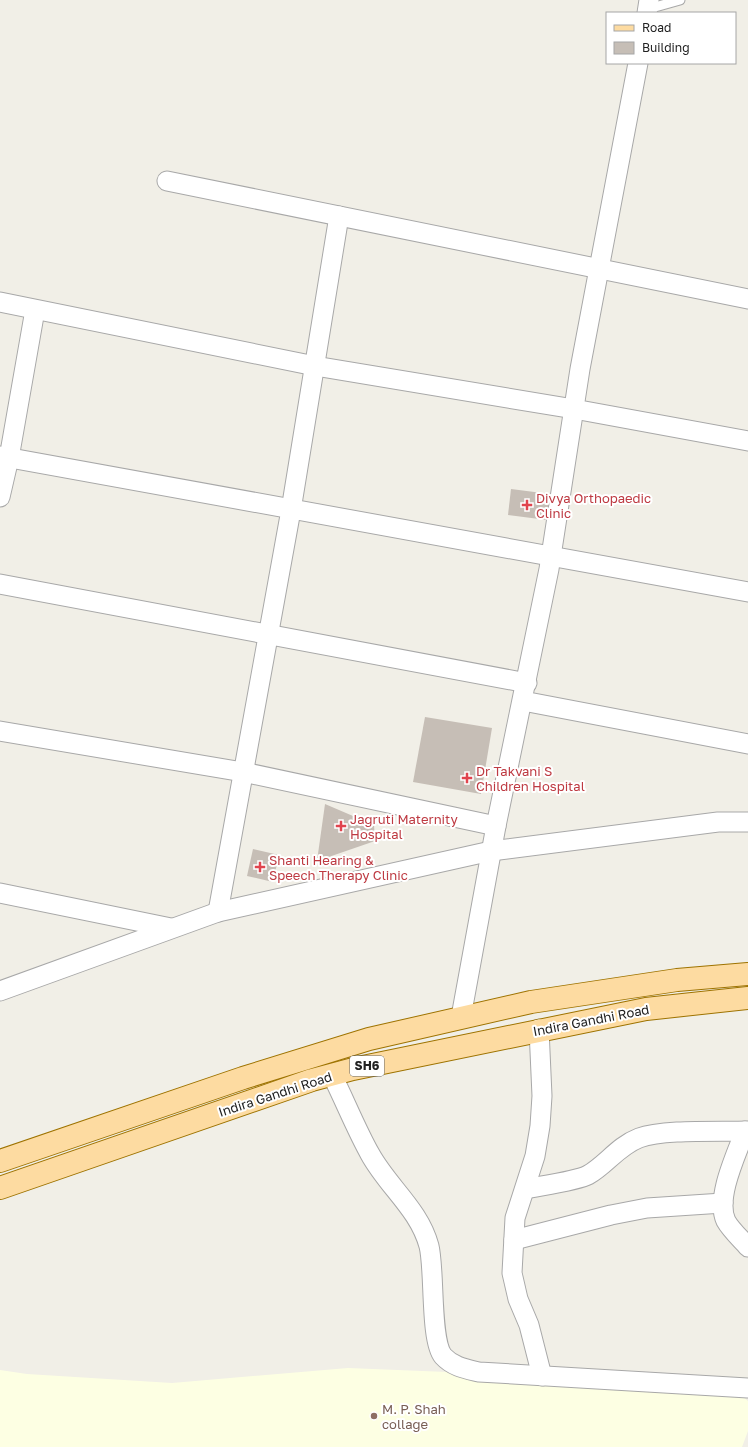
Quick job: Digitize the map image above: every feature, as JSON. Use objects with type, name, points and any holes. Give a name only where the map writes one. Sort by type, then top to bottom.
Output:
[{"type":"main road","name":"Indira Gandhi Road","points":[[0,1161],[243,1078],[369,1039],[531,1002],[619,987],[748,974]]},
{"type":"main road","name":"Indira Gandhi Road","points":[[0,1188],[312,1080],[539,1029],[646,1009],[748,998]]},
{"type":"street","points":[[461,1017],[491,851],[527,683],[551,556],[574,409],[638,64]]},
{"type":"street","points":[[167,181],[748,299]]},
{"type":"street","points":[[218,912],[291,510],[339,216]]},
{"type":"street","points":[[0,302],[315,366],[574,409],[748,441]]},
{"type":"street","points":[[0,497],[5,457],[35,310]]},
{"type":"street","points":[[5,457],[748,592]]},
{"type":"street","points":[[0,584],[268,636],[527,683]]},
{"type":"street","points":[[523,701],[748,744]]},
{"type":"street","points":[[0,730],[243,772],[496,826]]},
{"type":"street","points":[[0,991],[218,912],[491,851],[718,822],[748,822]]},
{"type":"street","points":[[0,894],[172,928]]},
{"type":"street","points":[[539,1029],[542,1096],[540,1126],[535,1156],[515,1218],[512,1273],[518,1299],[529,1325],[542,1376]]},
{"type":"street","points":[[332,1075],[370,1155],[414,1211],[424,1230],[429,1248],[437,1338],[443,1356],[457,1367],[479,1372],[748,1388]]},
{"type":"street","points":[[525,1189],[585,1177],[600,1168],[626,1144],[640,1138],[656,1134],[746,1131],[729,1173],[723,1203],[726,1220],[748,1247]]},
{"type":"street","points":[[514,1240],[640,1209],[676,1205],[723,1203]]},
{"type":"lane","points":[[648,7],[680,0]]},
{"type":"shaded area","name":"M. P. Shah collage","points":[[348,1368],[497,1374],[737,1392],[748,1401],[748,1431],[742,1447],[0,1447],[0,1370],[27,1374],[172,1383]]},
{"type":"building","points":[[511,489],[550,494],[547,520],[508,515]]},
{"type":"building","points":[[425,717],[492,728],[481,794],[413,782]]},
{"type":"building","points":[[325,804],[374,825],[375,841],[317,861]]},
{"type":"building","points":[[253,849],[279,855],[273,882],[247,876]]},
{"type":"place","name":"Divya Orthopaedic Clinic","points":[[527,505]]},
{"type":"place","name":"Dr Takvani S Children Hospital","points":[[467,778]]},
{"type":"place","name":"Jagruti Maternity Hospital","points":[[341,826]]},
{"type":"place","name":"Shanti Hearing & Speech Therapy Clinic","points":[[260,867]]},
{"type":"place","name":"M. P. Shah collage","points":[[374,1416]]}]
